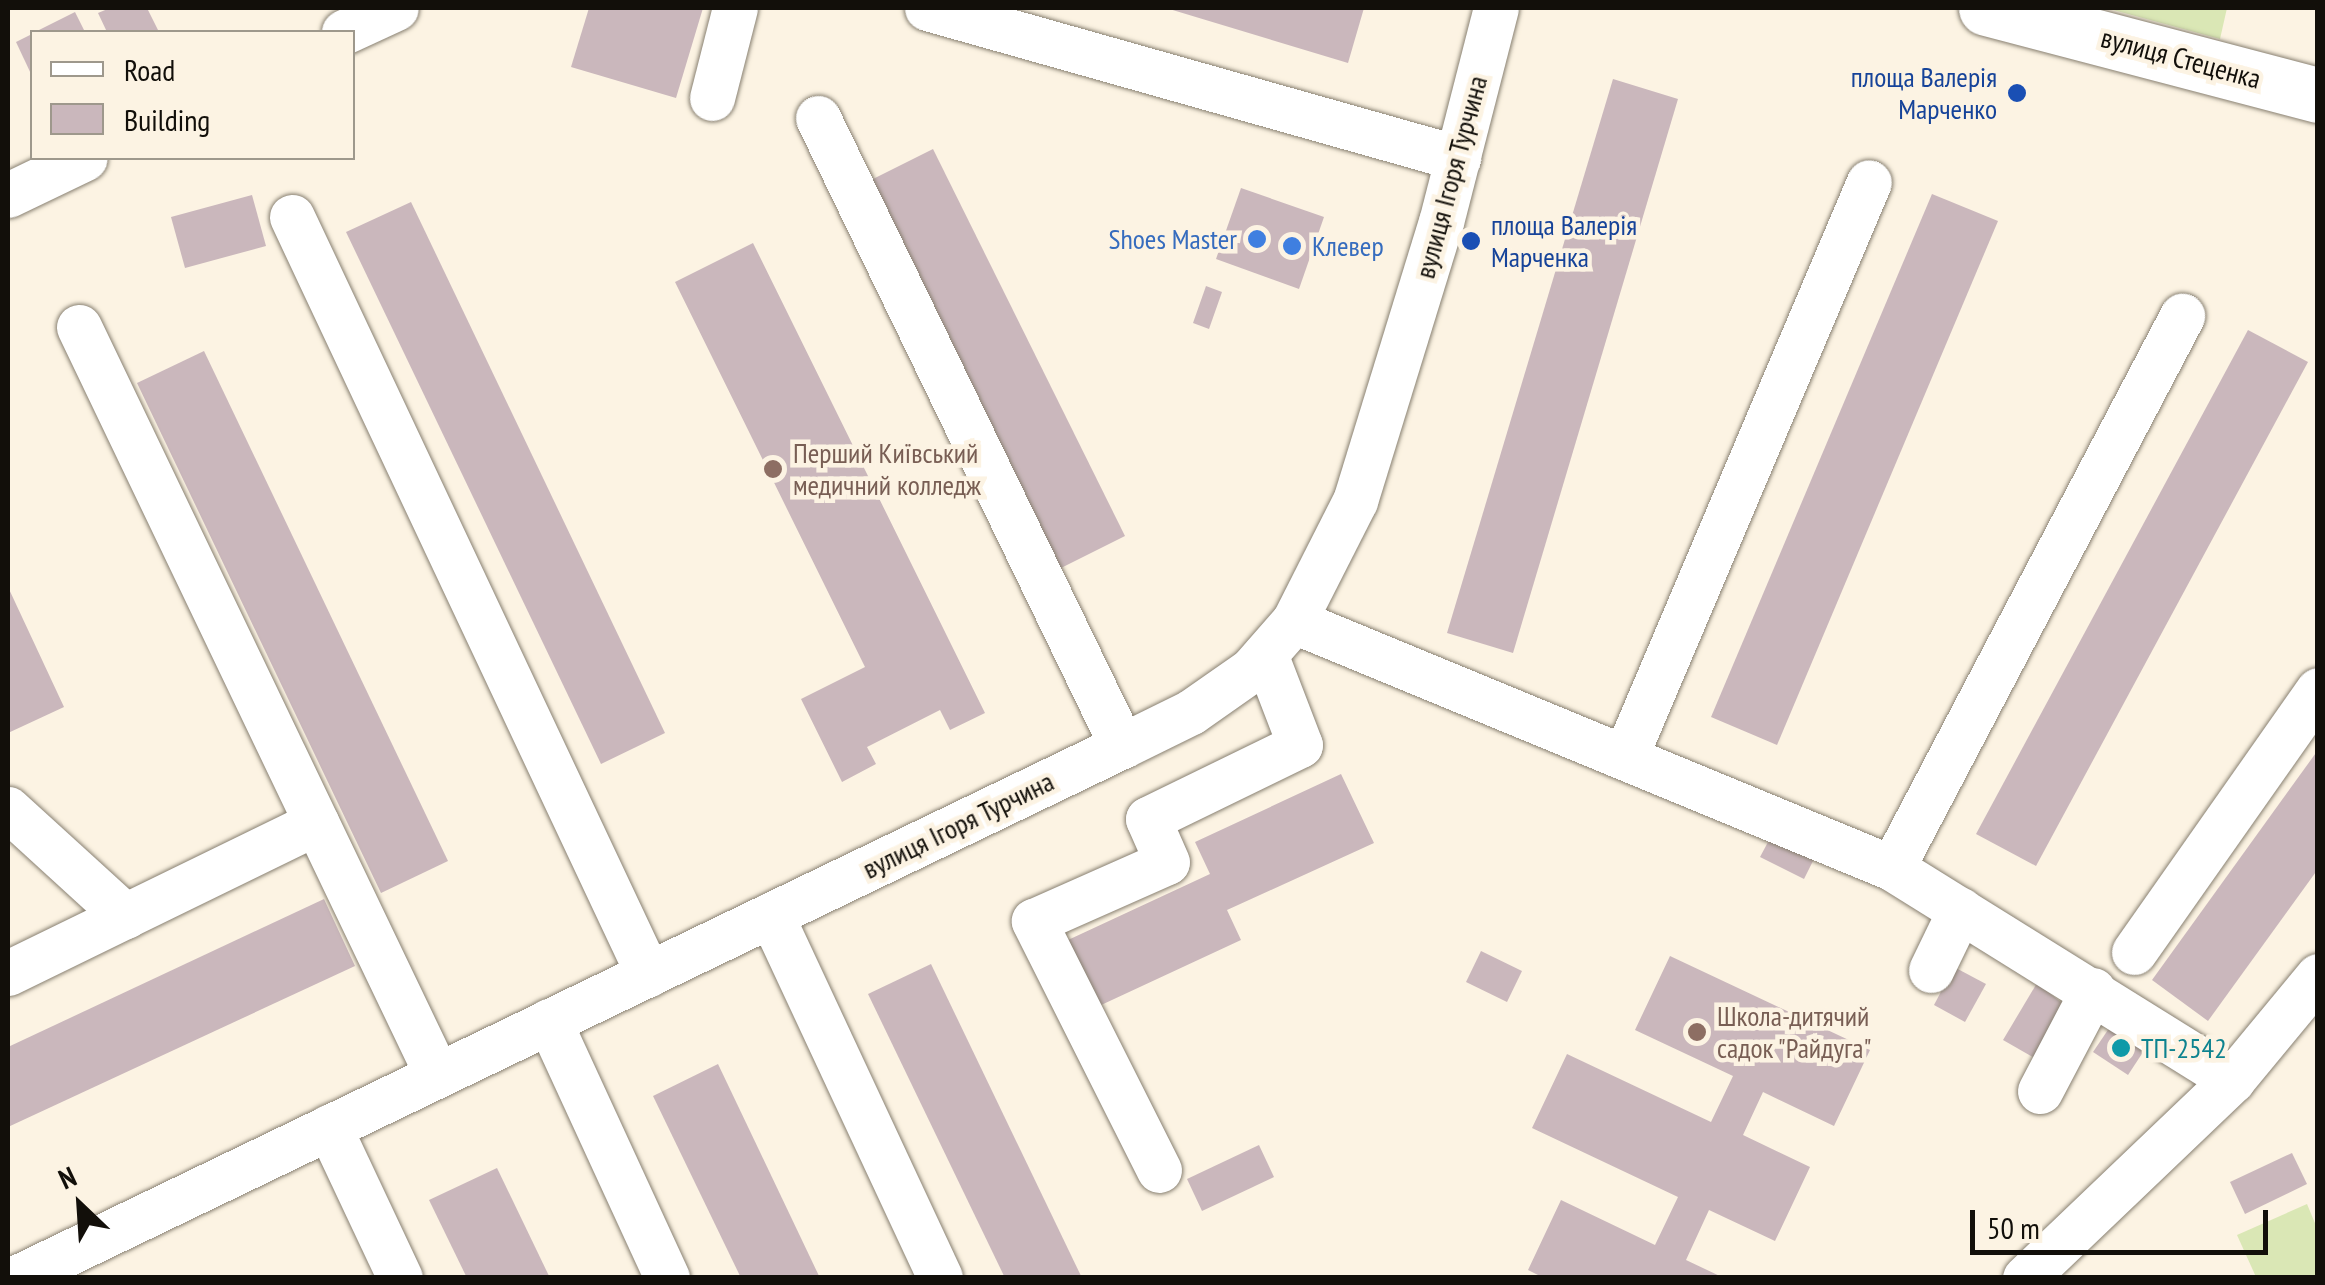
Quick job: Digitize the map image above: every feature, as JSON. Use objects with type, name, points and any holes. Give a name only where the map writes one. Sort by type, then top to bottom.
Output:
[{"type":"main road","name":"вулиця Стеценка","points":[[1990,8],[2318,95]]},
{"type":"street","points":[[348,30],[396,8]]},
{"type":"street","points":[[712,98],[734,8]]},
{"type":"street","points":[[927,8],[1458,158]]},
{"type":"street","name":"вулиця Ігоря Турчина","points":[[16,1278],[1191,712],[1279,638],[1355,501],[1458,158],[1496,8]]},
{"type":"street","points":[[818,118],[1122,746]]},
{"type":"street","points":[[8,195],[81,160]]},
{"type":"street","points":[[1626,755],[1869,182]]},
{"type":"street","points":[[292,217],[648,974]]},
{"type":"street","points":[[1892,868],[2182,316]]},
{"type":"street","points":[[79,327],[437,1075]]},
{"type":"street","points":[[1159,1170],[1034,921],[1167,862],[1148,819],[1300,745],[1279,638],[1626,755],[1892,868],[2232,1080]]},
{"type":"street","points":[[2134,952],[2318,690]]},
{"type":"street","points":[[8,809],[126,916]]},
{"type":"street","points":[[8,973],[316,823]]},
{"type":"street","points":[[1931,970],[1960,910]]},
{"type":"street","points":[[771,915],[940,1278]]},
{"type":"street","points":[[2025,1278],[2232,1080],[2318,976]]},
{"type":"street","points":[[2040,1091],[2093,990]]},
{"type":"street","points":[[549,1021],[667,1278]]},
{"type":"street","points":[[329,1128],[400,1278]]},
{"type":"green space","points":[[2106,8],[2227,8],[2220,39]]},
{"type":"green space","points":[[2307,1204],[2317,1228],[2317,1277],[2256,1277],[2237,1235]]},
{"type":"building","points":[[110,8],[147,8],[158,30],[106,30],[98,13]]},
{"type":"building","points":[[589,8],[703,8],[676,98],[571,67]]},
{"type":"building","points":[[1166,8],[1364,8],[1348,63]]},
{"type":"building","points":[[75,12],[84,30],[39,30]]},
{"type":"building","points":[[30,35],[30,72],[16,42]]},
{"type":"building","points":[[1613,79],[1678,99],[1513,653],[1447,633]]},
{"type":"building","points":[[933,149],[1125,536],[1059,569],[867,182]]},
{"type":"building","points":[[1241,188],[1324,217],[1299,289],[1216,259]]},
{"type":"building","points":[[1932,194],[1998,221],[1777,745],[1711,717]]},
{"type":"building","points":[[252,195],[266,246],[185,268],[171,217]]},
{"type":"building","points":[[411,202],[665,733],[601,764],[346,232]]},
{"type":"building","points":[[753,243],[985,713],[950,730],[940,710],[867,747],[876,764],[842,782],[801,699],[865,667],[675,282]]},
{"type":"building","points":[[1206,286],[1222,292],[1209,329],[1193,323]]},
{"type":"building","points":[[2248,330],[2308,362],[2036,866],[1976,834]]},
{"type":"building","points":[[204,351],[448,861],[381,893],[137,383]]},
{"type":"building","points":[[8,587],[64,707],[8,733]]},
{"type":"building","points":[[2318,750],[2318,869],[2208,1021],[2152,980]]},
{"type":"building","points":[[1341,774],[1374,843],[1227,910],[1241,940],[1099,1006],[1068,940],[1210,874],[1195,842]]},
{"type":"building","points":[[1775,829],[1818,851],[1804,879],[1760,857]]},
{"type":"building","points":[[324,899],[355,966],[8,1127],[8,1047]]},
{"type":"building","points":[[1481,951],[1522,971],[1507,1002],[1466,982]]},
{"type":"building","points":[[1670,956],[1870,1050],[1834,1126],[1763,1092],[1743,1135],[1810,1167],[1775,1241],[1709,1210],[1686,1260],[1724,1278],[1544,1278],[1528,1270],[1561,1200],[1655,1245],[1678,1197],[1532,1128],[1567,1054],[1711,1122],[1733,1076],[1635,1030]]},
{"type":"building","points":[[931,964],[1082,1278],[1005,1278],[868,994]]},
{"type":"building","points":[[1954,967],[1986,984],[1965,1022],[1934,1005]]},
{"type":"building","points":[[2037,983],[2067,1007],[2036,1059],[2003,1040]]},
{"type":"building","name":"ТП-2542","points":[[2114,1021],[2149,1043],[2128,1075],[2093,1052]]},
{"type":"building","points":[[718,1064],[820,1278],[741,1278],[653,1096]]},
{"type":"building","points":[[1259,1145],[1274,1177],[1202,1211],[1187,1179]]},
{"type":"building","points":[[2292,1153],[2307,1184],[2245,1214],[2230,1182]]},
{"type":"building","points":[[497,1168],[550,1278],[467,1278],[429,1200]]},
{"type":"place","name":"площа Валерія Марченко","points":[[2017,93]]},
{"type":"place","name":"Shoes Master","points":[[1257,239]]},
{"type":"place","name":"площа Валерія Марченка","points":[[1471,241]]},
{"type":"place","name":"Клевер","points":[[1292,246]]},
{"type":"place","name":"Перший Київський медичний колледж","points":[[773,469]]},
{"type":"place","name":"Школа-дитячий садок \"Райдуга\"","points":[[1697,1032]]},
{"type":"place","name":"ТП-2542","points":[[2121,1048]]}]
